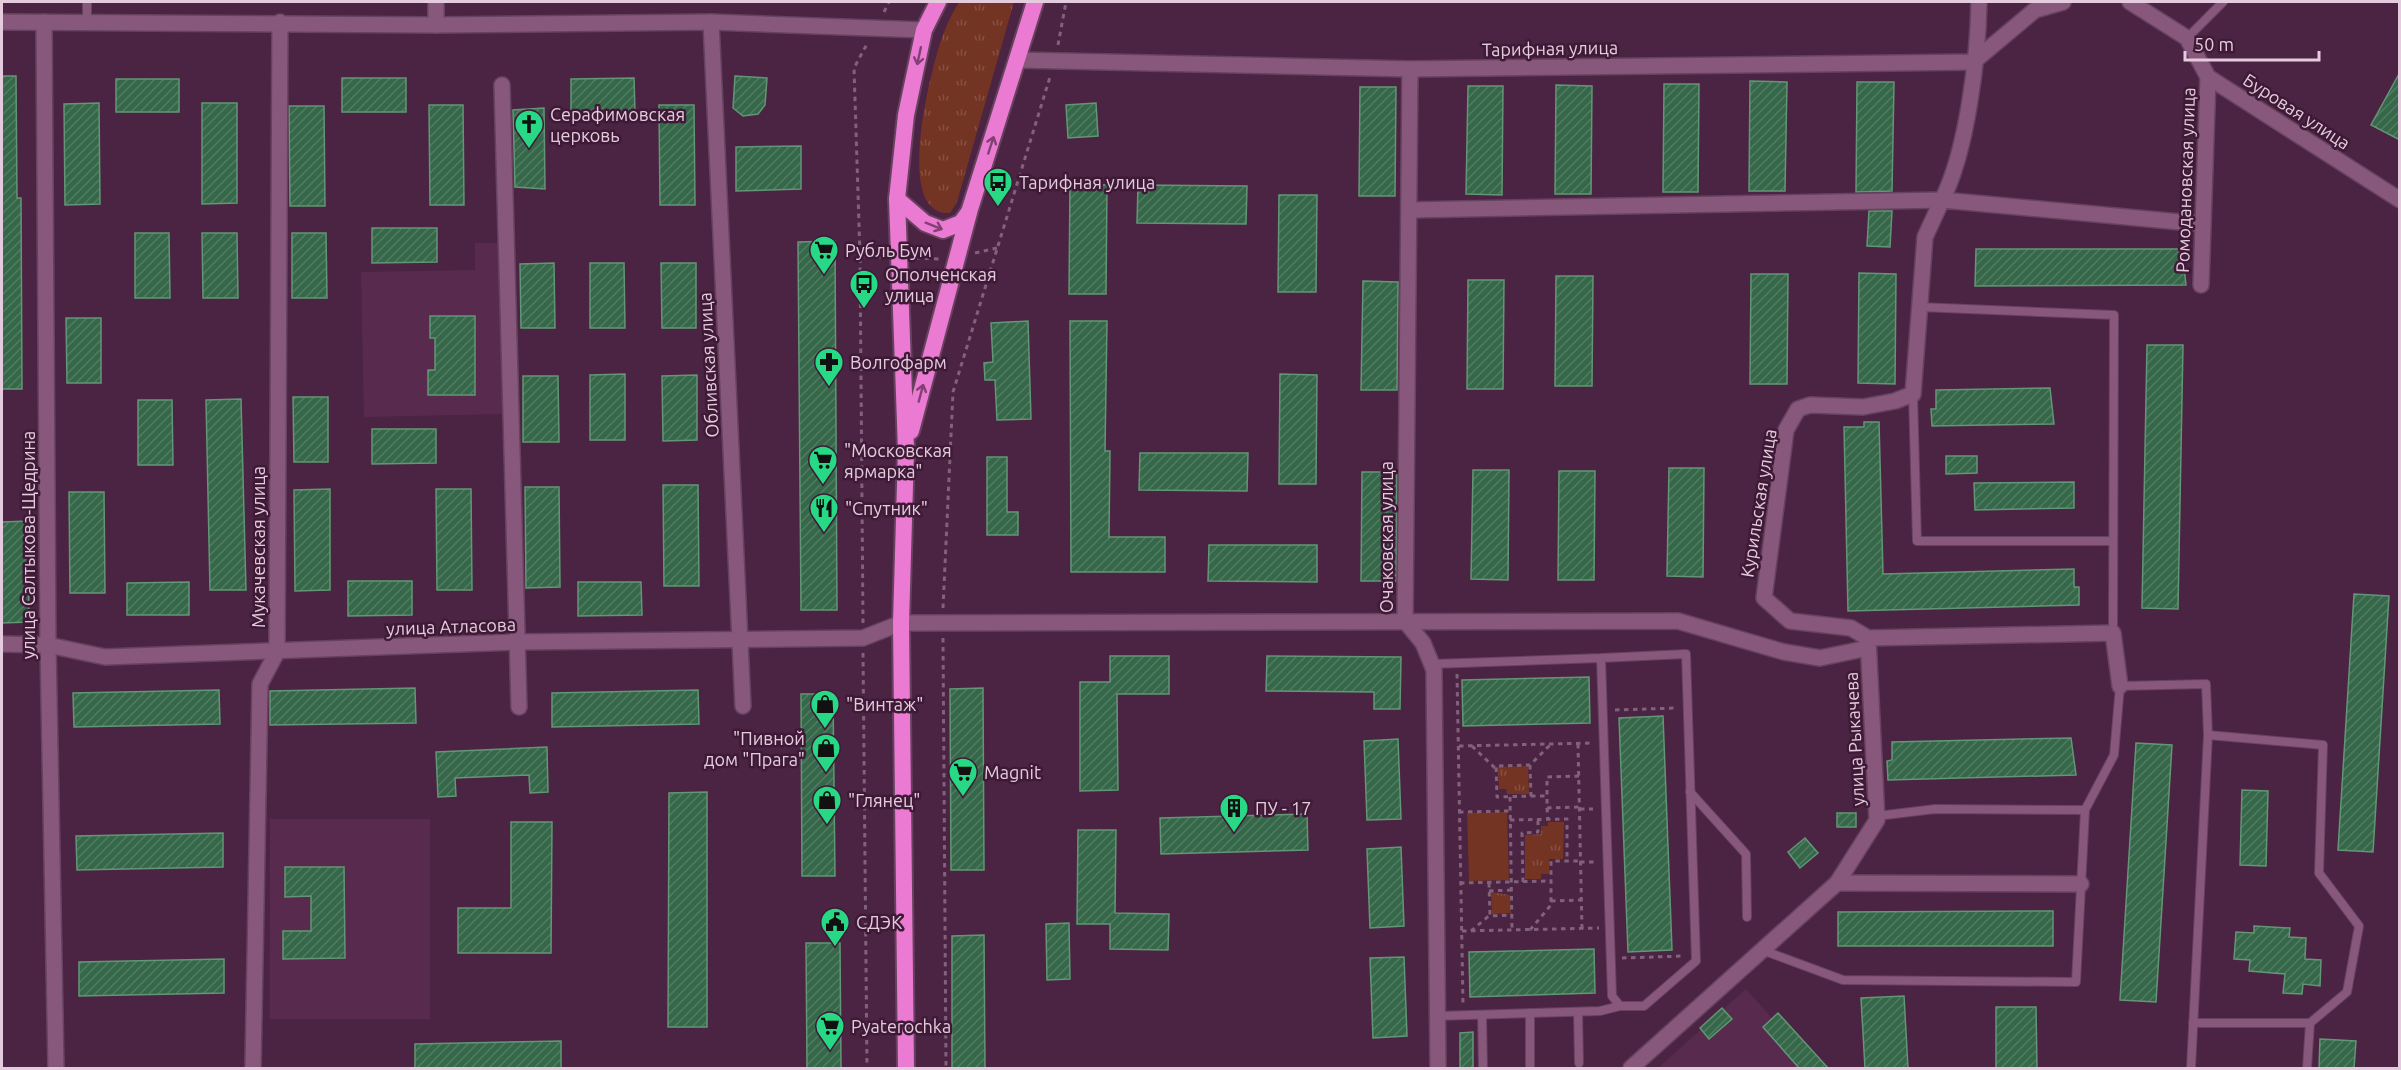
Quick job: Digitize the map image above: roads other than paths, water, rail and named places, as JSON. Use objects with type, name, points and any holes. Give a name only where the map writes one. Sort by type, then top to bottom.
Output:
[{"type":"highway","points":[[906,1068],[901,623],[906,450],[897,199],[906,115],[924,30],[938,2]]},
{"type":"highway","points":[[906,450],[970,209],[1035,2]]},
{"type":"highway","points":[[897,199],[925,223],[943,230],[961,223],[970,209]]},
{"type":"street","points":[[436,2],[436,25]]},
{"type":"street","points":[[1913,394],[1925,237],[1952,180],[1960,148],[1971,95],[1979,2]]},
{"type":"street","points":[[1973,62],[2035,10],[2063,2]]},
{"type":"street","name":"Буровая улица","points":[[2130,2],[2187,38],[2208,77],[2400,200]]},
{"type":"street","points":[[2,22],[280,22],[436,25],[711,22],[924,30]]},
{"type":"street","name":"улица Салтыкова-Щедрина","points":[[44,22],[48,645],[56,1068]]},
{"type":"street","name":"Мукачевская улица","points":[[253,1068],[260,684],[277,652],[280,22]]},
{"type":"street","name":"Обливская улица","points":[[711,22],[743,706]]},
{"type":"street","name":"Тарифная улица","points":[[1018,60],[1410,69],[1973,62]]},
{"type":"street","name":"Очаковская улица","points":[[1410,69],[1405,621],[1423,644],[1432,664],[1438,1068]]},
{"type":"street","name":"Ромодановская улица","points":[[2201,285],[2208,77]]},
{"type":"street","points":[[502,85],[519,707]]},
{"type":"street","points":[[1409,210],[1942,201],[2202,224]]},
{"type":"street","name":"Курильская улица","points":[[1868,638],[1851,628],[1790,621],[1764,598],[1786,430],[1798,409],[1810,405],[1863,407],[1895,402],[1913,394]]},
{"type":"street","points":[[901,623],[1678,621],[1784,652],[1820,658],[1868,648],[1868,638],[2113,633],[2120,686]]},
{"type":"street","name":"улица Атласова","points":[[2,644],[48,645],[105,657],[517,642],[863,638],[901,623]]},
{"type":"street","name":"улица Рыкачева","points":[[1631,1068],[1836,884],[1877,820],[1868,638]]},
{"type":"street","points":[[1836,884],[2081,884]]},
{"type":"lane","points":[[87,2],[87,22]]},
{"type":"lane","points":[[2187,38],[2223,2]]},
{"type":"lane","points":[[1919,307],[2114,315],[2113,633]]},
{"type":"lane","points":[[1913,394],[1917,541],[2113,541]]},
{"type":"lane","points":[[1432,664],[1686,654],[1696,962],[1644,1006],[1620,1006],[1600,1011],[1437,1016]]},
{"type":"lane","points":[[1601,658],[1612,996],[1620,1006]]},
{"type":"lane","points":[[1762,950],[1843,980],[2076,982],[2085,810],[2114,755],[2120,686],[2206,684],[2208,735],[2191,1068]]},
{"type":"lane","points":[[2193,1023],[2310,1023],[2347,992],[2359,926],[2319,873],[2323,745],[2208,735]]},
{"type":"lane","points":[[1690,792],[1746,854],[1747,917]]},
{"type":"lane","points":[[1877,816],[1935,809],[2085,810]]},
{"type":"lane","points":[[1578,1012],[1579,1063]]},
{"type":"lane","points":[[1530,1013],[1530,1068]]},
{"type":"lane","points":[[1482,1015],[1483,1068]]},
{"type":"lane","points":[[2307,1068],[2310,1023]]},
{"type":"place","name":"Серафимовская церковь","points":[[529,150]]},
{"type":"place","name":"Тарифная улица","points":[[998,208]]},
{"type":"place","name":"Рубль Бум","points":[[824,276]]},
{"type":"place","name":"Ополченская улица","points":[[864,310]]},
{"type":"place","name":"Волгофарм","points":[[829,388]]},
{"type":"place","name":"\"Московская ярмарка\"","points":[[823,486]]},
{"type":"place","name":"\"Спутник\"","points":[[824,534]]},
{"type":"place","name":"\"Винтаж\"","points":[[825,730]]},
{"type":"place","name":"\"Пивной дом \"Прага\"","points":[[826,774]]},
{"type":"place","name":"Magnit","points":[[963,798]]},
{"type":"place","name":"\"Глянец\"","points":[[827,826]]},
{"type":"place","name":"ПУ - 17","points":[[1234,834]]},
{"type":"place","name":"СДЭК","points":[[835,948]]},
{"type":"place","name":"Pyaterochka","points":[[830,1052]]}]
